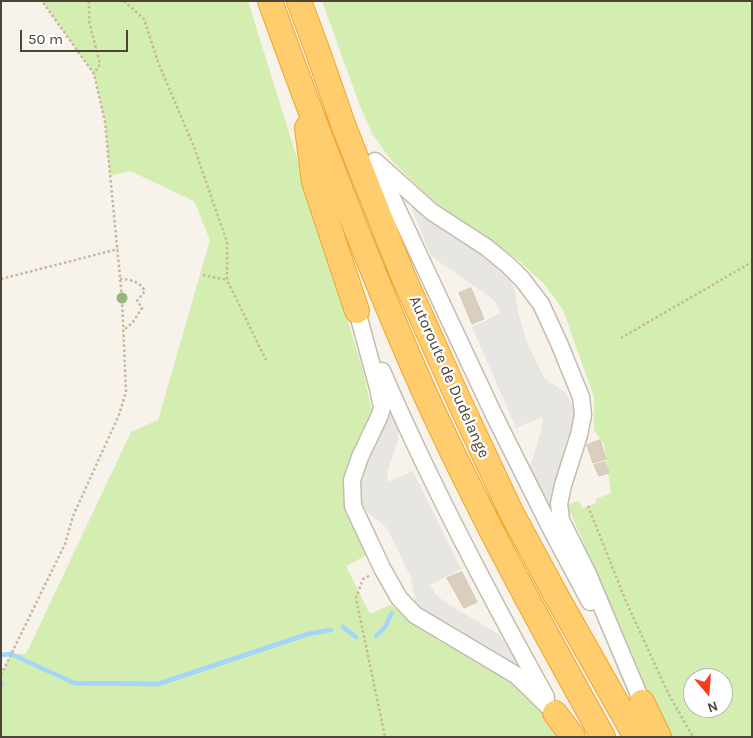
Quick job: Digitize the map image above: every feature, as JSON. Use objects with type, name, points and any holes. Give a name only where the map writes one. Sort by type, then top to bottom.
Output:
[{"type":"highway","name":"Autoroute de Dudelange","points":[[270,1],[379,287],[423,389],[492,532],[533,611],[603,737]]},
{"type":"highway","name":"Autoroute de Dudelange","points":[[299,1],[344,127],[403,276],[464,412],[511,512],[636,737]]},
{"type":"highway","points":[[319,54],[361,131],[375,161]]},
{"type":"highway","points":[[301,86],[314,182],[357,311]]},
{"type":"highway","points":[[642,702],[659,737]]},
{"type":"highway","points":[[555,712],[573,737]]},
{"type":"lane","points":[[375,161],[432,212],[486,247],[508,265],[522,279],[541,304],[581,397],[583,415],[559,504],[561,520],[588,574],[642,702]]},
{"type":"lane","points":[[375,161],[499,423],[558,542],[642,702]]},
{"type":"lane","points":[[357,311],[382,408],[352,480],[353,506],[382,568],[399,598],[415,615],[516,675],[555,712]]},
{"type":"lane","points":[[357,311],[402,418],[429,476],[484,585],[555,712]]},
{"type":"path","points":[[1,675],[65,544],[73,516],[119,416],[126,392],[118,249],[104,122],[94,74],[42,1]]},
{"type":"path","points":[[89,1],[89,21],[100,64],[94,74]]},
{"type":"path","points":[[124,1],[144,19],[158,62],[194,147],[227,242],[227,280],[266,360]]},
{"type":"path","points":[[1,279],[118,249]]},
{"type":"path","points":[[621,338],[752,262]]},
{"type":"path","points":[[203,275],[227,280]]},
{"type":"path","points":[[120,279],[128,279],[142,286],[145,291],[136,301],[142,308],[133,322],[124,330]]},
{"type":"path","points":[[588,506],[629,608],[668,693],[693,737]]},
{"type":"path","points":[[382,568],[363,579],[356,598],[385,737]]},
{"type":"green space","points":[[42,1],[248,1],[363,370],[372,412],[343,482],[345,511],[367,555],[346,566],[370,614],[390,605],[492,668],[537,704],[561,737],[1,737],[1,675],[11,654],[26,654],[131,432],[158,420],[210,240],[194,201],[130,171],[110,176],[105,122],[94,74]]},
{"type":"green space","points":[[322,1],[752,1],[752,737],[667,737],[567,505],[579,501],[582,508],[596,503],[596,499],[611,493],[604,444],[594,430],[594,397],[563,310],[545,285],[517,259],[434,202],[392,161],[373,135],[360,106]]},
{"type":"shaded area","points":[[408,199],[507,273],[514,287],[518,312],[526,340],[539,368],[545,379],[566,393],[573,406],[574,427],[549,507],[531,474],[530,465],[543,417],[516,428],[472,327],[501,313],[494,300],[431,256]]},
{"type":"shaded area","points":[[387,408],[395,419],[398,430],[398,440],[387,473],[388,482],[413,471],[461,569],[430,585],[436,595],[448,604],[500,635],[513,655],[518,669],[419,611],[411,578],[388,530],[381,522],[371,516],[361,504],[358,489],[362,470]]},
{"type":"building","points":[[471,288],[484,319],[472,324],[459,293]]},
{"type":"building","points":[[600,440],[606,459],[593,463],[587,445]]},
{"type":"building","points":[[605,462],[609,473],[599,476],[594,465]]},
{"type":"building","points":[[462,572],[477,602],[464,608],[447,578]]},
{"type":"waterway","points":[[376,636],[385,627],[392,613]]},
{"type":"waterway","points":[[343,627],[356,637]]},
{"type":"waterway","points":[[1,655],[11,654],[74,683],[158,684],[308,634],[331,630]]}]
